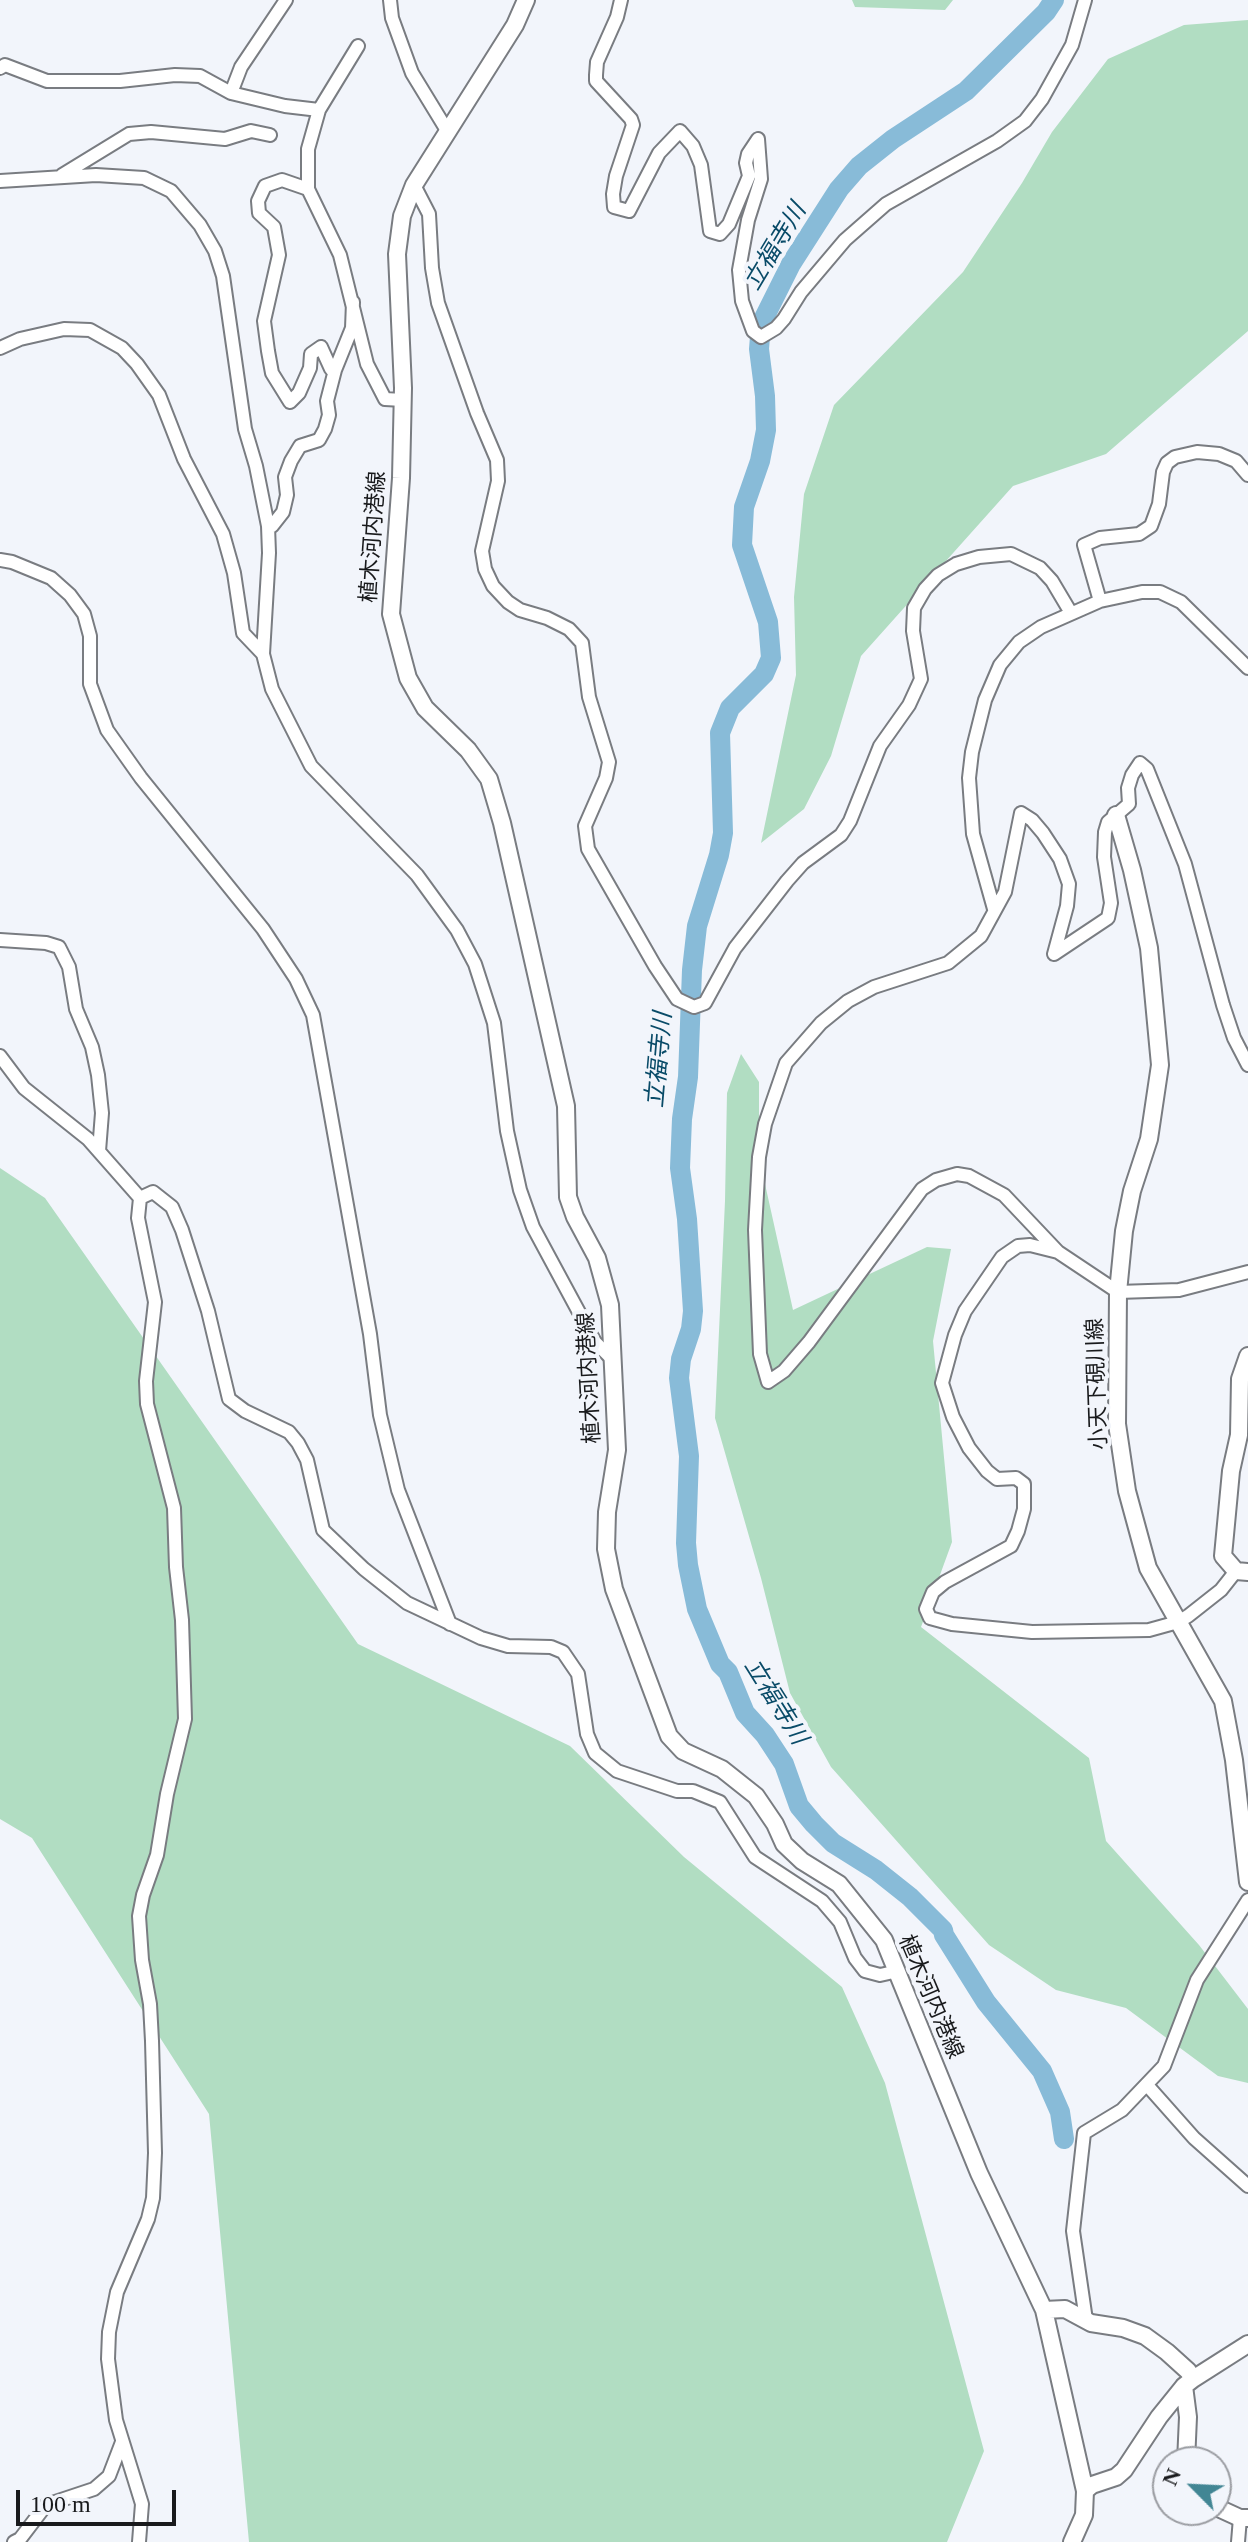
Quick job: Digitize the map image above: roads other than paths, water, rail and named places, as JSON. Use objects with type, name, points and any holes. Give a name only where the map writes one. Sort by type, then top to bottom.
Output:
[{"type":"main road","name":"植木河内港線","points":[[526,0],[515,25],[414,185],[402,216],[397,254],[403,400],[401,478],[391,614],[408,678],[425,708],[468,750],[489,779],[494,793],[566,1106],[568,1197],[597,1258],[610,1305],[617,1450],[607,1512],[606,1549],[614,1589],[669,1736],[683,1751],[722,1769],[756,1796],[784,1844],[802,1861],[839,1884],[884,1940],[979,2173],[1044,2310],[1085,2491],[1084,2515],[1072,2542]]},
{"type":"main road","name":"小天下硯川線","points":[[1116,815],[1149,948],[1160,1065],[1151,1127],[1124,1231],[1118,1292],[1117,1424],[1127,1491],[1148,1568],[1223,1701],[1234,1760],[1248,1882]]},
{"type":"main road","points":[[1242,1572],[1223,1556],[1223,1543],[1231,1471],[1239,1435],[1240,1379],[1248,1356]]},
{"type":"main road","points":[[1044,2310],[1065,2309],[1086,2320],[1145,2336],[1167,2352],[1188,2382],[1187,2446]]},
{"type":"main road","points":[[1085,2491],[1124,2470],[1159,2417],[1188,2382],[1248,2344]]},
{"type":"street","points":[[231,93],[241,67],[286,0]]},
{"type":"street","points":[[390,0],[392,18],[412,73],[448,132]]},
{"type":"street","points":[[621,0],[617,17],[597,62],[596,75],[596,81],[633,125],[616,176],[614,207],[629,211],[659,153],[680,131],[693,146],[701,165],[710,231],[720,234],[729,224],[749,176],[746,163],[748,154],[758,139],[761,179],[748,220],[739,270],[742,301],[753,331],[761,337],[784,319],[801,292],[845,240],[886,204],[997,141],[1025,121],[1042,99],[1072,45],[1085,0]]},
{"type":"street","points":[[358,46],[319,110],[308,149],[308,189],[340,255],[367,364],[385,399],[403,400]]},
{"type":"street","points":[[0,68],[5,65],[47,81],[200,76],[231,93],[285,106],[319,110]]},
{"type":"street","points":[[60,177],[129,134],[163,132],[225,139],[251,131],[270,135]]},
{"type":"street","points":[[0,181],[96,175],[144,178],[171,191],[200,225],[215,251],[223,276],[245,429],[268,526],[263,654],[272,689],[299,748],[311,766],[417,875],[457,930],[475,964],[494,1023],[507,1131],[528,1215],[595,1342],[612,1359]]},
{"type":"street","points":[[308,189],[282,180],[265,186],[258,201],[259,213],[274,227],[279,255],[264,321],[266,336],[272,373],[290,402],[305,380],[311,354],[321,347],[331,369],[335,370]]},
{"type":"street","points":[[414,185],[429,214],[432,268],[438,303],[497,460],[498,481],[482,551],[485,569],[493,586],[508,602],[520,610],[569,629],[582,643],[589,697],[609,762],[606,778],[585,826],[588,849],[677,999],[694,1007],[705,1003],[735,948],[787,881],[803,863],[841,835],[850,821],[880,746],[909,705],[921,679],[913,631],[914,608],[938,575],[956,564],[979,557],[1011,554],[1040,568],[1052,581],[1071,613]]},
{"type":"street","points":[[268,526],[272,526],[283,512],[287,495],[285,477],[291,461],[300,446],[319,440],[325,429],[329,415],[327,401],[335,370],[352,328],[353,302]]},
{"type":"street","points":[[0,348],[20,339],[64,329],[90,330],[122,348],[137,364],[159,395],[184,459],[223,534],[234,573],[243,633],[263,654]]},
{"type":"street","points":[[1100,601],[1084,545],[1100,538],[1139,534],[1151,526],[1167,463],[1175,457],[1197,452],[1219,454],[1236,461],[1248,475]]},
{"type":"street","points":[[0,560],[51,578],[70,595],[84,614],[90,636],[90,684],[107,730],[141,778],[263,929],[296,979],[313,1015],[370,1334],[380,1415],[398,1490],[450,1624]]},
{"type":"street","points":[[994,909],[973,834],[969,778],[985,700],[1000,665],[1013,648],[1041,627],[1100,601],[1142,592],[1160,592],[1181,602],[1248,668]]},
{"type":"street","points":[[1248,1065],[1223,1005],[1185,864],[1147,769],[1140,763],[1128,788],[1129,804],[1108,822],[1105,832],[1104,857],[1111,903],[1108,918],[1054,954],[1067,906],[1069,884],[1060,859],[1043,833],[1021,813],[1005,892],[981,936],[948,963],[874,987],[848,1001],[821,1023],[786,1063],[765,1124],[759,1157],[755,1230],[760,1354],[768,1382],[784,1371],[809,1342],[922,1189],[936,1180],[957,1174],[988,1185],[1004,1195],[1058,1252],[1118,1292],[1179,1290],[1248,1272]]},
{"type":"street","points":[[0,940],[46,943],[59,947],[69,967],[76,1009],[92,1047],[98,1075],[102,1113],[99,1151]]},
{"type":"street","points":[[0,1056],[24,1088],[99,1151],[140,1198],[138,1218],[155,1302],[146,1381],[147,1404],[174,1508],[185,1719],[167,1794],[157,1855],[139,1916],[142,1960],[150,2004],[155,2153],[153,2198],[148,2219],[117,2292],[109,2332],[108,2359],[116,2420],[142,2504],[139,2542]]},
{"type":"street","points":[[140,1198],[153,1192],[172,1207],[187,1241],[208,1311],[229,1399],[245,1411],[289,1432],[298,1443],[307,1460],[323,1530],[364,1569],[407,1603],[450,1624],[508,1646],[551,1647],[563,1652],[578,1674],[587,1734],[595,1753],[617,1771],[677,1791],[693,1791],[720,1802],[755,1857],[822,1901],[840,1922],[855,1958],[865,1971],[880,1975],[898,1971]]},
{"type":"street","points":[[1058,1252],[1030,1245],[1018,1246],[1002,1257],[965,1311],[955,1335],[942,1383],[953,1417],[969,1448],[987,1471],[997,1479],[1016,1478],[1024,1484],[1024,1509],[1011,1546],[945,1582],[933,1592],[926,1609],[930,1618],[952,1624],[1032,1632],[1149,1630],[1178,1622],[1242,1572]]},
{"type":"street","points":[[1086,2320],[1073,2231],[1082,2139],[1088,2129],[1117,2115],[1164,2066],[1197,1980],[1248,1900]]},
{"type":"street","points":[[1147,2085],[1194,2138],[1248,2186]]},
{"type":"street","points":[[14,2542],[20,2539],[46,2505],[94,2489],[109,2476],[122,2442]]},
{"type":"street","points":[[1238,2542],[1244,2518]]},
{"type":"waterway","name":"立福寺川","points":[[1054,0],[1046,12],[966,91],[893,139],[859,166],[839,189],[791,264],[761,324],[759,349],[766,430],[760,461],[744,507],[742,545],[768,622],[771,658],[764,674],[730,708],[720,733],[723,833],[697,926],[688,1077],[682,1119],[680,1168],[693,1311],[679,1378],[689,1456],[688,1565],[697,1609],[720,1664],[728,1672],[745,1713],[765,1735],[784,1764],[799,1806],[814,1824],[833,1843],[876,1870],[910,1897],[943,1930],[986,2002],[1042,2071],[1060,2112],[1064,2139]]}]
